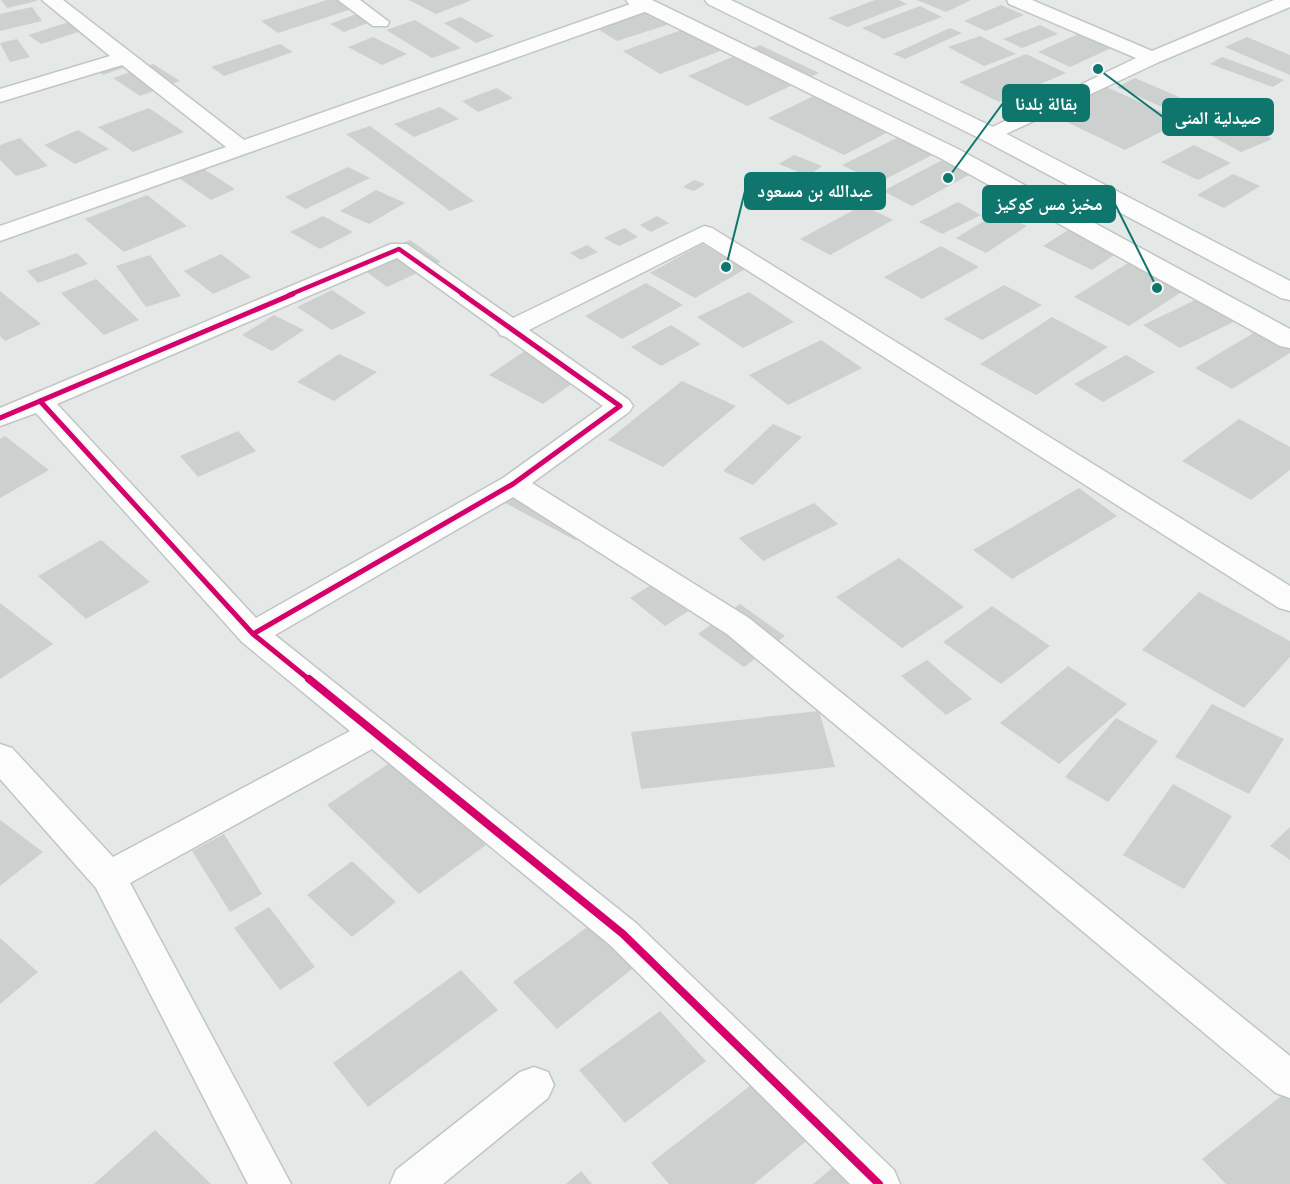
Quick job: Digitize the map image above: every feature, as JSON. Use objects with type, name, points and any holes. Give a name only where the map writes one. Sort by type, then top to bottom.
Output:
[{"type":"street","points":[[51,0],[241,147]]},
{"type":"street","points":[[347,0],[380,22]]},
{"type":"street","points":[[715,0],[991,135],[1290,292]]},
{"type":"street","points":[[1016,0],[1152,58]]},
{"type":"street","points":[[950,154],[1152,58],[1290,0]]},
{"type":"street","points":[[0,234],[641,2],[950,154],[1290,340]]},
{"type":"street","points":[[0,96],[126,57]]},
{"type":"street","points":[[509,330],[704,233],[1290,600]]},
{"type":"street","points":[[0,418],[399,249],[509,330],[620,406],[513,484],[253,634]]},
{"type":"street","points":[[40,402],[253,634],[623,934],[879,1184]]},
{"type":"street","points":[[513,484],[738,626],[1290,1080]]},
{"type":"street","points":[[109,877],[374,733]]},
{"type":"street","points":[[0,757],[109,877],[270,1184]]},
{"type":"street","points":[[411,1184],[534,1085]]},
{"type":"building","points":[[1,0],[37,0],[37,1],[7,8]]},
{"type":"building","points":[[327,0],[343,0],[355,8],[278,33],[261,21]]},
{"type":"building","points":[[409,0],[472,0],[436,14]]},
{"type":"building","points":[[875,0],[899,0],[907,4],[847,27],[828,18]]},
{"type":"building","points":[[917,0],[971,0],[946,12]]},
{"type":"building","points":[[1001,5],[1024,15],[986,31],[964,21]]},
{"type":"building","points":[[646,6],[673,23],[617,41],[590,24]]},
{"type":"building","points":[[920,6],[942,17],[884,39],[862,28]]},
{"type":"building","points":[[32,7],[42,21],[0,31],[0,14]]},
{"type":"building","points":[[367,10],[381,18],[344,32],[330,24]]},
{"type":"building","points":[[85,17],[97,26],[41,44],[28,35]]},
{"type":"building","points":[[461,17],[494,36],[476,43],[444,23]]},
{"type":"building","points":[[415,20],[461,48],[432,58],[386,30]]},
{"type":"building","points":[[1040,25],[1058,34],[1022,48],[1003,39]]},
{"type":"building","points":[[1096,26],[1129,40],[1070,67],[1038,52]]},
{"type":"building","points":[[690,27],[728,48],[660,74],[623,51]]},
{"type":"building","points":[[950,28],[962,33],[905,59],[893,54]]},
{"type":"building","points":[[980,36],[1016,54],[984,66],[948,47]]},
{"type":"building","points":[[373,37],[407,54],[382,65],[348,47]]},
{"type":"building","points":[[1247,37],[1290,55],[1290,75],[1225,47]]},
{"type":"building","points":[[17,39],[30,57],[10,62],[0,43]]},
{"type":"building","points":[[280,44],[293,52],[224,76],[211,67]]},
{"type":"building","points":[[760,45],[819,73],[747,106],[688,76]]},
{"type":"building","points":[[1026,54],[1066,73],[999,102],[959,82]]},
{"type":"building","points":[[1222,57],[1284,80],[1273,87],[1210,64]]},
{"type":"building","points":[[140,62],[103,75],[91,66]]},
{"type":"building","points":[[153,64],[180,81],[140,96],[113,78]]},
{"type":"building","points":[[1135,78],[1207,109],[1189,119],[1117,87]]},
{"type":"building","points":[[1102,85],[1182,121],[1125,150],[1046,112]]},
{"type":"building","points":[[497,88],[513,98],[478,112],[462,101]]},
{"type":"building","points":[[818,94],[894,129],[844,155],[768,118]]},
{"type":"building","points":[[440,107],[459,119],[414,137],[394,124]]},
{"type":"building","points":[[149,108],[184,132],[133,152],[98,127]]},
{"type":"building","points":[[1237,120],[1272,139],[1241,152],[1206,133]]},
{"type":"building","points":[[370,126],[474,201],[450,211],[346,134]]},
{"type":"building","points":[[78,130],[109,149],[75,164],[44,145]]},
{"type":"building","points":[[905,134],[940,151],[878,183],[842,165]]},
{"type":"building","points":[[20,138],[48,166],[16,176],[0,160],[0,145]]},
{"type":"building","points":[[1194,145],[1231,163],[1198,180],[1161,162]]},
{"type":"building","points":[[794,155],[822,166],[808,176],[779,164]]},
{"type":"building","points":[[952,155],[980,169],[912,206],[883,191]]},
{"type":"building","points":[[199,166],[235,189],[211,200],[176,176]]},
{"type":"building","points":[[348,167],[370,178],[306,209],[285,197]]},
{"type":"building","points":[[1233,174],[1260,186],[1224,208],[1197,195]]},
{"type":"building","points":[[694,180],[705,184],[694,191],[683,187]]},
{"type":"building","points":[[376,190],[405,203],[369,224],[340,211]]},
{"type":"building","points":[[147,195],[187,226],[124,252],[85,219]]},
{"type":"building","points":[[958,202],[981,215],[942,234],[919,222]]},
{"type":"building","points":[[863,205],[893,220],[830,255],[800,239]]},
{"type":"building","points":[[997,213],[1027,226],[986,253],[956,238]]},
{"type":"building","points":[[323,216],[353,232],[320,249],[290,232]]},
{"type":"building","points":[[657,216],[669,223],[651,232],[640,225]]},
{"type":"building","points":[[624,228],[638,237],[619,246],[604,238]]},
{"type":"building","points":[[1071,228],[1120,251],[1092,270],[1043,246]]},
{"type":"building","points":[[410,240],[441,262],[387,287],[356,264]]},
{"type":"building","points":[[702,244],[747,268],[695,298],[650,273]]},
{"type":"building","points":[[587,245],[598,252],[581,260],[570,253]]},
{"type":"building","points":[[941,246],[979,267],[922,299],[884,277]]},
{"type":"building","points":[[77,253],[88,264],[38,283],[27,271]]},
{"type":"building","points":[[221,254],[251,277],[213,294],[184,271]]},
{"type":"building","points":[[150,255],[181,296],[146,307],[116,266]]},
{"type":"building","points":[[1139,256],[1194,284],[1129,326],[1074,297]]},
{"type":"building","points":[[96,279],[139,320],[104,335],[61,293]]},
{"type":"building","points":[[646,283],[683,305],[622,339],[585,316]]},
{"type":"building","points":[[1004,285],[1042,305],[982,340],[944,319]]},
{"type":"building","points":[[332,290],[366,313],[332,330],[297,307]]},
{"type":"building","points":[[0,291],[41,324],[5,341],[0,336]]},
{"type":"building","points":[[749,292],[794,322],[743,348],[697,317]]},
{"type":"building","points":[[1212,292],[1250,314],[1180,348],[1143,325]]},
{"type":"building","points":[[274,315],[304,330],[272,351],[242,335]]},
{"type":"building","points":[[1052,317],[1108,347],[1036,395],[980,364]]},
{"type":"building","points":[[671,325],[701,344],[661,366],[631,347]]},
{"type":"building","points":[[1265,326],[1290,339],[1290,353],[1232,389],[1195,368]]},
{"type":"building","points":[[821,340],[862,368],[788,405],[749,375]]},
{"type":"building","points":[[537,343],[590,371],[543,404],[489,375]]},
{"type":"building","points":[[339,354],[377,372],[334,401],[297,382]]},
{"type":"building","points":[[1126,355],[1155,372],[1103,402],[1074,384]]},
{"type":"building","points":[[682,381],[736,406],[663,467],[608,440]]},
{"type":"building","points":[[1239,419],[1290,447],[1290,470],[1251,500],[1182,461]]},
{"type":"building","points":[[773,424],[802,437],[753,485],[723,471]]},
{"type":"building","points":[[238,431],[256,451],[198,477],[180,456]]},
{"type":"building","points":[[5,436],[49,470],[0,498],[0,439]]},
{"type":"building","points":[[525,487],[595,524],[575,540],[505,503]]},
{"type":"building","points":[[1079,488],[1117,516],[1012,579],[973,550]]},
{"type":"building","points":[[814,503],[838,524],[763,561],[739,538]]},
{"type":"building","points":[[101,540],[150,582],[86,619],[38,576]]},
{"type":"building","points":[[899,558],[964,607],[902,648],[836,597]]},
{"type":"building","points":[[674,571],[709,598],[665,626],[630,598]]},
{"type":"building","points":[[1199,592],[1290,641],[1290,657],[1244,708],[1142,650]]},
{"type":"building","points":[[0,603],[53,644],[0,679]]},
{"type":"building","points":[[740,604],[785,636],[744,667],[698,634]]},
{"type":"building","points":[[992,606],[1050,646],[1001,684],[943,642]]},
{"type":"building","points":[[927,660],[972,699],[946,715],[901,676]]},
{"type":"building","points":[[1068,666],[1127,704],[1059,764],[1000,723]]},
{"type":"building","points":[[1212,704],[1284,739],[1249,794],[1175,757]]},
{"type":"building","points":[[819,711],[835,767],[641,789],[631,732]]},
{"type":"building","points":[[1116,718],[1158,741],[1108,802],[1065,777]]},
{"type":"building","points":[[394,760],[486,845],[419,894],[327,805]]},
{"type":"building","points":[[1173,784],[1232,816],[1184,889],[1123,855]]},
{"type":"building","points":[[0,820],[43,852],[0,886]]},
{"type":"building","points":[[1290,827],[1290,860],[1270,846]]},
{"type":"building","points":[[224,834],[262,894],[230,912],[192,851]]},
{"type":"building","points":[[352,861],[396,902],[352,937],[307,895]]},
{"type":"building","points":[[269,907],[315,967],[280,990],[234,928]]},
{"type":"building","points":[[598,919],[642,961],[557,1029],[513,982]]},
{"type":"building","points":[[0,938],[38,972],[0,1004]]},
{"type":"building","points":[[461,970],[498,1010],[368,1107],[333,1063]]},
{"type":"building","points":[[660,1011],[706,1061],[625,1123],[579,1070]]},
{"type":"building","points":[[769,1071],[822,1128],[754,1184],[669,1184],[651,1163]]},
{"type":"building","points":[[1290,1089],[1290,1184],[1226,1184],[1202,1159]]},
{"type":"building","points":[[155,1130],[211,1184],[94,1184]]},
{"type":"building","points":[[856,1148],[889,1184],[813,1184]]},
{"type":"building","points":[[581,1171],[592,1184],[566,1184]]},
{"type":"cycle path","points":[[0,418],[399,249],[620,406],[513,484],[253,634]]},
{"type":"cycle path","points":[[40,401],[253,634],[623,934],[879,1184]]},
{"type":"place","name":"صيدلية المنى","points":[[1098,69]]},
{"type":"place","name":"بقالة بلدنا","points":[[948,178]]},
{"type":"place","name":"عبدالله بن مسعود","points":[[726,267]]},
{"type":"place","name":"مخبز مس كوكيز","points":[[1157,288]]}]
